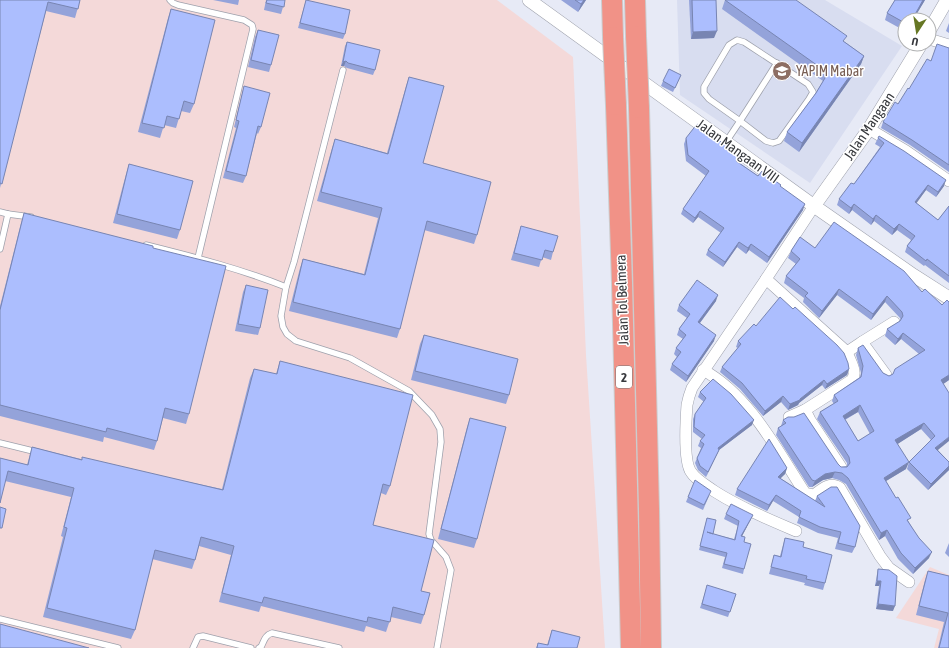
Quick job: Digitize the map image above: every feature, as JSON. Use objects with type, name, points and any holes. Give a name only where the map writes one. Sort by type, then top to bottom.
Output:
[{"type":"highway","name":"Jalan Tol Belmera","points":[[612,0],[622,283],[631,648]]},
{"type":"highway","name":"Jalan Tol Belmera","points":[[635,0],[639,108],[651,648]]},
{"type":"street","name":"Jalan Mangaan VIII","points":[[529,0],[814,206],[913,275],[949,298]]},
{"type":"street","points":[[937,17],[947,0]]},
{"type":"street","points":[[937,41],[949,45]]},
{"type":"street","name":"Jalan Mangaan","points":[[814,206],[870,129],[916,52]]},
{"type":"street","points":[[870,129],[906,151],[949,181]]},
{"type":"street","points":[[796,531],[721,496],[690,471],[686,440],[687,404],[692,388],[703,370],[814,206]]},
{"type":"street","points":[[766,279],[847,352],[855,372],[855,376],[845,384],[805,410],[789,417]]},
{"type":"street","points":[[847,352],[894,322]]},
{"type":"street","points":[[862,342],[886,375]]},
{"type":"street","points":[[703,370],[712,375],[728,388],[748,408],[805,493],[814,495],[828,485],[832,484],[840,488],[880,556],[889,568],[909,582]]},
{"type":"street","points":[[805,410],[813,425],[841,467]]},
{"type":"lane","points":[[170,0],[178,5],[244,20],[252,25],[253,29],[198,258]]},
{"type":"lane","points":[[737,40],[744,42],[777,63],[808,84],[813,92],[779,141],[773,143],[766,141],[709,99],[704,93],[704,87],[729,45],[737,40]]},
{"type":"lane","points":[[726,142],[777,63]]},
{"type":"lane","points":[[343,70],[294,262],[286,287],[281,316],[283,327],[287,334],[296,341],[350,358],[409,391],[432,415],[440,429],[441,442],[429,534],[431,540],[446,557],[451,570],[437,648]]},
{"type":"lane","points":[[0,212],[35,218]]},
{"type":"lane","points":[[0,249],[8,214]]},
{"type":"lane","points":[[136,243],[198,258],[286,287]]},
{"type":"lane","points":[[0,443],[46,454]]},
{"type":"lane","points":[[0,618],[118,648]]},
{"type":"lane","points":[[259,648],[261,647],[265,637],[272,633],[339,648]]},
{"type":"lane","points":[[193,648],[198,637],[203,636],[251,648]]},
{"type":"shaded area","points":[[0,0],[497,0],[573,57],[586,355],[605,648],[0,648]]},
{"type":"shaded area","name":"YAPIM Mabar","points":[[677,0],[825,0],[897,43],[898,52],[810,183],[680,95]]},
{"type":"shaded area","points":[[930,567],[949,575],[949,648],[934,648],[939,629],[896,618]]},
{"type":"building","points":[[0,0],[80,0],[78,9],[48,2],[2,184],[0,183]]},
{"type":"building","points":[[267,0],[285,0],[284,7],[266,3]]},
{"type":"building","points":[[306,0],[350,10],[345,34],[300,23]]},
{"type":"building","points":[[575,0],[584,0],[581,4]]},
{"type":"building","points":[[692,0],[716,0],[717,31],[693,32]]},
{"type":"building","points":[[725,0],[796,0],[847,36],[843,41],[864,56],[802,143],[787,132],[816,93],[828,73]]},
{"type":"building","points":[[895,0],[923,0],[916,12],[897,12],[897,19],[887,13]]},
{"type":"building","points":[[171,9],[215,20],[194,104],[184,101],[179,119],[167,116],[164,128],[142,123]]},
{"type":"building","points":[[258,30],[279,35],[271,65],[251,60]]},
{"type":"building","points":[[347,42],[380,50],[375,70],[348,63],[346,61],[343,62]]},
{"type":"building","points":[[937,44],[949,48],[949,165],[883,122],[895,102],[898,104],[908,88],[909,89],[927,59],[931,61],[934,52],[937,52]]},
{"type":"building","points":[[669,69],[681,75],[675,88],[663,81]]},
{"type":"building","points":[[409,77],[444,86],[423,163],[491,182],[477,235],[427,221],[400,329],[293,302],[303,259],[365,275],[382,208],[321,192],[335,139],[388,154]]},
{"type":"building","points":[[244,86],[270,93],[261,127],[258,126],[246,176],[226,171],[239,121],[236,120]]},
{"type":"building","points":[[697,124],[740,156],[736,161],[758,176],[762,171],[805,204],[769,257],[751,244],[748,248],[739,242],[725,262],[708,250],[724,228],[700,211],[695,218],[683,209],[709,171],[688,155],[686,138]]},
{"type":"building","points":[[879,136],[946,180],[938,192],[928,185],[915,202],[938,220],[949,206],[949,276],[907,246],[915,236],[899,224],[894,229],[876,215],[873,219],[854,204],[851,208],[839,199],[851,183],[854,184],[884,143],[878,138]]},
{"type":"building","points":[[129,164],[193,181],[180,230],[117,214]]},
{"type":"building","points":[[24,213],[226,266],[189,414],[165,408],[157,441],[107,428],[106,432],[0,405],[0,310]]},
{"type":"building","points":[[834,222],[904,271],[922,292],[925,289],[942,305],[947,300],[949,302],[949,375],[941,380],[949,393],[949,437],[935,448],[949,462],[949,466],[931,484],[909,462],[884,478],[896,498],[898,497],[911,518],[907,520],[919,538],[932,552],[915,568],[901,553],[887,530],[881,533],[848,478],[842,473],[835,472],[825,474],[815,481],[812,480],[778,428],[786,423],[783,420],[788,417],[794,417],[804,413],[838,464],[841,467],[847,467],[850,463],[849,457],[820,412],[838,401],[834,395],[861,377],[863,366],[858,348],[863,345],[883,373],[889,376],[893,374],[895,369],[925,350],[903,333],[898,339],[887,329],[900,321],[903,316],[902,312],[887,296],[873,314],[839,289],[822,311],[805,296],[808,293],[786,276],[800,259],[791,251],[800,237],[815,248]],"holes":[[[860,405],[874,431],[858,441],[843,416]],[[924,423],[935,436],[909,462],[895,440]]]},
{"type":"building","points":[[521,226],[558,236],[553,252],[545,250],[542,260],[514,253]]},
{"type":"building","points":[[697,280],[718,295],[698,322],[716,335],[688,376],[672,364],[681,352],[676,348],[686,335],[679,329],[690,314],[679,305]]},
{"type":"building","points":[[246,285],[268,290],[260,328],[238,324]]},
{"type":"building","points":[[780,297],[793,309],[795,307],[837,345],[844,353],[849,369],[827,384],[824,380],[800,400],[790,404],[783,396],[765,411],[742,383],[722,367],[741,344],[738,341],[754,324],[756,326]]},
{"type":"building","points":[[424,335],[518,359],[509,395],[415,371]]},
{"type":"building","points":[[280,361],[413,395],[390,486],[383,484],[373,525],[434,540],[421,591],[430,593],[424,615],[393,607],[390,622],[368,617],[367,622],[264,597],[262,603],[222,593],[234,546],[201,537],[195,560],[155,550],[135,630],[47,608],[67,528],[64,527],[74,488],[8,471],[0,503],[0,458],[28,465],[32,447],[82,460],[82,457],[223,490],[254,369],[277,374]]},
{"type":"building","points":[[713,379],[731,394],[754,420],[718,448],[719,450],[708,472],[700,466],[697,458],[704,444],[700,441],[705,435],[694,427],[695,414],[706,398],[700,392]]},
{"type":"building","points":[[470,418],[506,427],[477,539],[441,529]]},
{"type":"building","points":[[769,439],[787,468],[778,477],[825,507],[817,496],[831,487],[837,487],[860,526],[855,547],[838,543],[841,532],[820,527],[799,517],[801,511],[776,495],[769,505],[737,489]]},
{"type":"building","points":[[695,480],[711,491],[704,505],[688,497]]},
{"type":"building","points":[[731,504],[753,515],[741,536],[745,537],[744,542],[751,544],[744,569],[724,564],[727,553],[700,546],[707,518],[716,520],[713,534],[735,540],[739,521],[726,514]]},
{"type":"building","points":[[0,507],[6,509],[2,528],[0,528]]},
{"type":"building","points":[[785,538],[804,542],[803,547],[832,555],[825,583],[806,579],[807,576],[771,567],[774,555],[781,557]]},
{"type":"building","points":[[878,569],[889,570],[897,576],[895,606],[878,604],[881,581],[877,581]]},
{"type":"building","points":[[928,571],[949,576],[949,648],[939,648],[948,613],[919,606]]},
{"type":"building","points":[[707,585],[736,594],[730,612],[702,604]]},
{"type":"building","points":[[0,624],[89,648],[0,648]]},
{"type":"building","points":[[552,630],[580,637],[577,648],[537,648],[538,643],[548,645]]},
{"type":"place","name":"YAPIM Mabar","points":[[782,71]]}]
